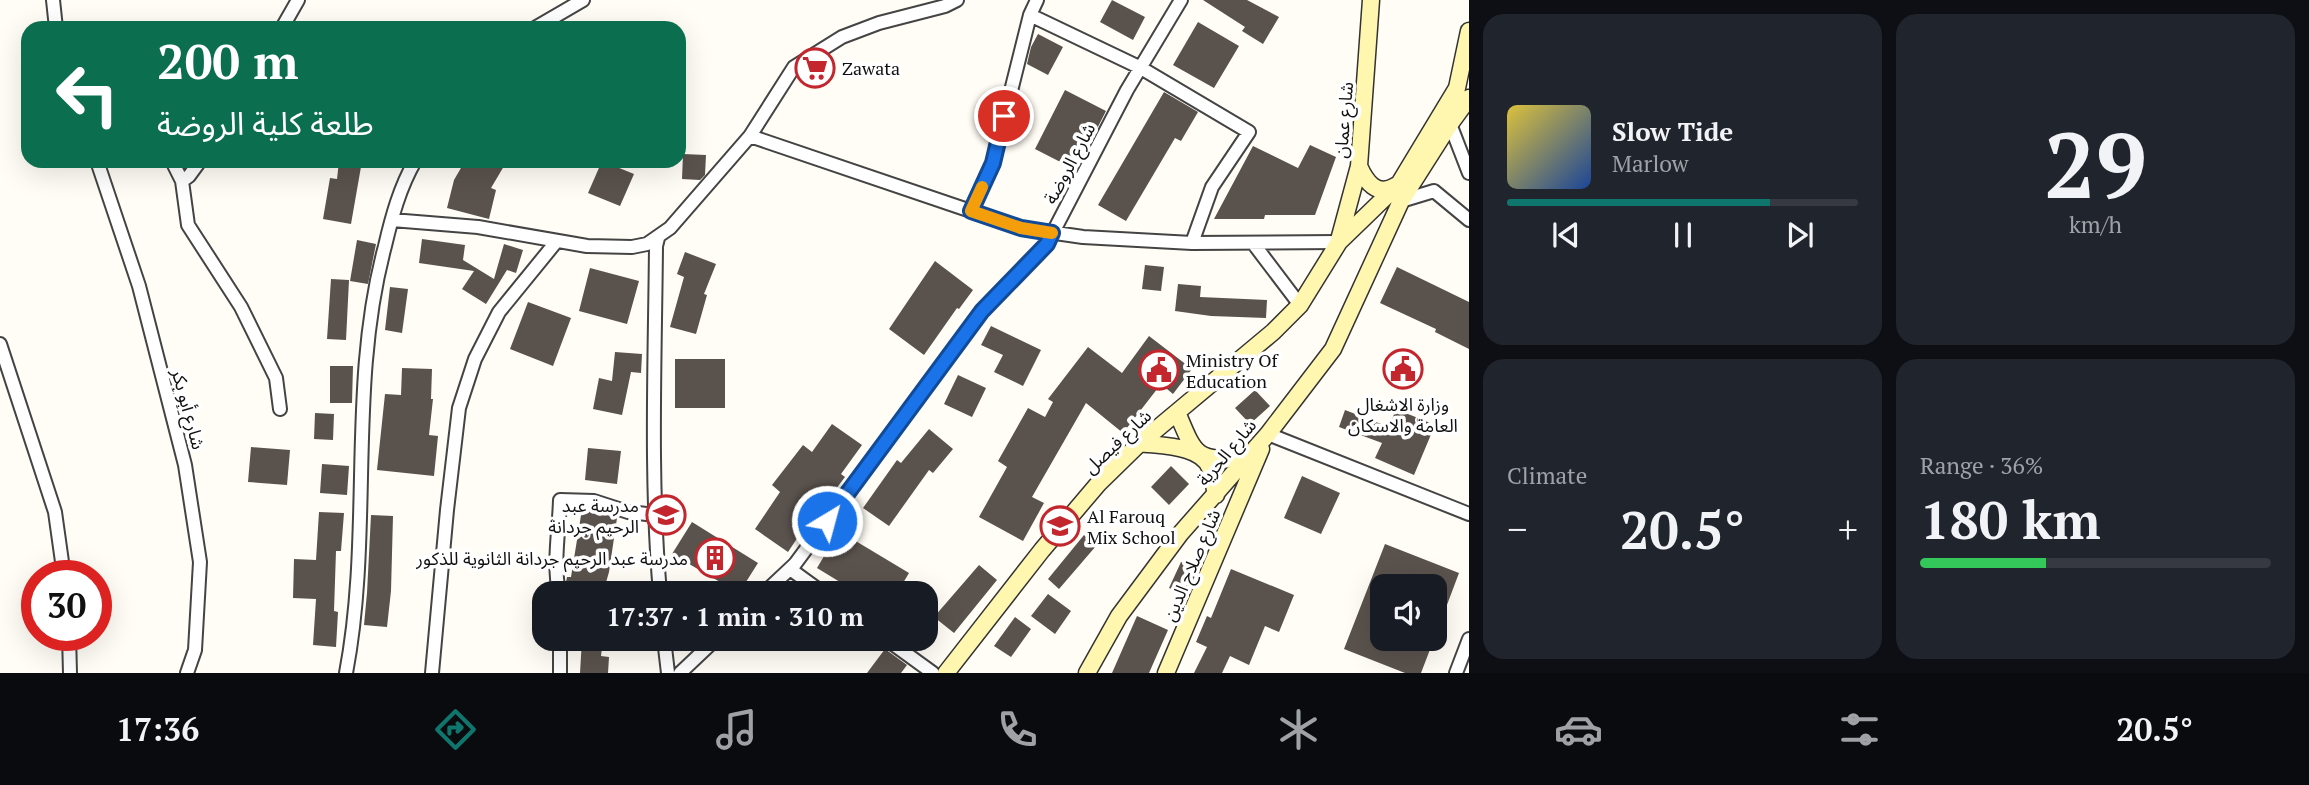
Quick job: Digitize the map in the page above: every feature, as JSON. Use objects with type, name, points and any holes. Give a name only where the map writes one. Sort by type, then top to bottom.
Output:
[{"type":"main road","name":"شارع عمان","points":[[1339,242],[1359,166],[1371,0]]},
{"type":"main road","points":[[1463,93],[1469,31]]},
{"type":"main road","name":"شارع الحرية","points":[[1087,673],[1119,616],[1180,534],[1268,434],[1332,349],[1401,201],[1450,124],[1463,93]]},
{"type":"main road","name":"شارع فيصل","points":[[946,673],[1042,550],[1098,484],[1140,443],[1273,332],[1300,305],[1339,242],[1399,184],[1463,93]]},
{"type":"main road","points":[[1359,166],[1365,180],[1376,189],[1387,191],[1399,184]]},
{"type":"main road","points":[[1177,412],[1191,447],[1209,466],[1216,495]]},
{"type":"main road","name":"شارع صلاح الدين","points":[[1166,673],[1268,434]]},
{"type":"main road","points":[[1140,443],[1182,449],[1213,460],[1245,460]]},
{"type":"street","points":[[53,0],[57,21]]},
{"type":"street","points":[[286,21],[298,0]]},
{"type":"street","points":[[547,21],[583,0]]},
{"type":"street","points":[[392,220],[478,227],[587,246],[632,247],[648,244],[670,228],[750,136],[794,67],[842,37],[957,0]]},
{"type":"street","points":[[971,211],[993,163],[1030,15],[1037,0]]},
{"type":"street","name":"شارع الروضة","points":[[777,581],[790,569],[982,311],[1047,244],[1140,68],[1181,0]]},
{"type":"street","points":[[1030,15],[1140,68],[1249,132],[1212,187],[1192,243]]},
{"type":"street","points":[[1450,124],[1469,173]]},
{"type":"street","points":[[750,136],[1021,228],[1083,237],[1192,243],[1339,242]]},
{"type":"street","name":"شارع أبو بكر","points":[[99,168],[139,286],[186,465],[200,562],[195,650],[187,673]]},
{"type":"street","points":[[176,168],[182,181],[188,225],[241,307],[276,378],[280,409]]},
{"type":"street","points":[[182,181],[195,168]]},
{"type":"street","points":[[346,673],[356,600],[365,355],[377,276],[402,187],[412,168]]},
{"type":"street","points":[[1401,201],[1434,191],[1469,220]]},
{"type":"street","points":[[658,238],[656,546],[659,581]]},
{"type":"street","points":[[432,673],[459,408],[475,359],[499,312],[556,242]]},
{"type":"street","points":[[1253,243],[1300,305]]},
{"type":"street","points":[[0,344],[55,512],[62,560]]},
{"type":"street","points":[[1268,434],[1469,514]]},
{"type":"street","points":[[557,581],[555,554],[560,500],[594,500],[628,512],[656,515]]},
{"type":"street","points":[[790,569],[806,581]]},
{"type":"street","points":[[1456,673],[1469,639]]},
{"type":"street","points":[[69,651],[70,673]]},
{"type":"street","points":[[560,651],[560,673]]},
{"type":"street","points":[[665,651],[668,673]]},
{"type":"street","points":[[680,673],[703,651]]},
{"type":"street","points":[[903,651],[933,673]]},
{"type":"building","points":[[1112,0],[1145,17],[1133,40],[1100,22]]},
{"type":"building","points":[[1203,0],[1247,0],[1279,17],[1263,44],[1242,31],[1245,27]]},
{"type":"building","points":[[1198,22],[1239,46],[1214,88],[1173,65]]},
{"type":"building","points":[[1038,34],[1063,47],[1048,75],[1027,64]]},
{"type":"building","points":[[1065,90],[1106,111],[1076,170],[1035,149]]},
{"type":"building","points":[[1164,92],[1198,112],[1181,141],[1175,138],[1126,221],[1098,205]]},
{"type":"building","points":[[1310,145],[1336,157],[1315,215],[1214,219],[1253,146],[1298,168]]},
{"type":"building","points":[[686,154],[706,155],[705,175],[700,180],[682,179],[682,168],[686,168]]},
{"type":"building","points":[[338,168],[361,168],[351,224],[323,219],[330,178],[337,179]]},
{"type":"building","points":[[461,168],[503,168],[491,188],[496,190],[489,219],[447,208],[454,180]]},
{"type":"building","points":[[599,168],[619,168],[634,174],[620,206],[588,193]]},
{"type":"building","points":[[422,239],[465,245],[463,260],[494,279],[504,244],[523,250],[516,273],[507,270],[486,304],[462,289],[474,271],[419,263]]},
{"type":"building","points":[[357,240],[376,244],[368,284],[350,281]]},
{"type":"building","points":[[685,252],[716,264],[704,294],[707,295],[696,334],[670,327],[684,277],[677,274]]},
{"type":"building","points":[[935,261],[973,290],[924,355],[889,329]]},
{"type":"building","points":[[1145,265],[1164,267],[1161,291],[1142,289]]},
{"type":"building","points":[[1397,267],[1469,302],[1469,349],[1435,332],[1436,329],[1380,303]]},
{"type":"building","points":[[590,268],[639,281],[627,324],[579,311]]},
{"type":"building","points":[[331,279],[349,280],[346,340],[327,339]]},
{"type":"building","points":[[1178,284],[1201,286],[1200,297],[1267,300],[1266,318],[1211,316],[1175,311]]},
{"type":"building","points":[[390,287],[408,289],[402,333],[385,330]]},
{"type":"building","points":[[528,302],[571,318],[553,366],[510,349]]},
{"type":"building","points":[[991,326],[1041,350],[1023,386],[994,372],[1003,355],[981,345]]},
{"type":"building","points":[[1149,336],[1192,369],[1173,394],[1161,384],[1123,433],[1086,403],[1032,497],[1044,503],[1023,541],[979,517],[1007,467],[998,461],[1028,408],[1045,417],[1053,402],[1048,399],[1088,347],[1122,373]]},
{"type":"building","points":[[615,352],[642,354],[641,373],[631,372],[622,415],[593,409],[599,378],[612,381]]},
{"type":"building","points":[[675,359],[725,359],[725,408],[675,408]]},
{"type":"building","points":[[330,366],[353,366],[352,403],[330,403]]},
{"type":"building","points":[[402,368],[432,369],[433,399],[429,435],[438,436],[434,476],[377,470],[385,394],[401,395]]},
{"type":"building","points":[[958,375],[986,388],[972,417],[944,404]]},
{"type":"building","points":[[1255,390],[1270,406],[1250,424],[1235,408]]},
{"type":"building","points":[[1396,409],[1435,425],[1414,475],[1375,458],[1382,443],[1339,427],[1345,410],[1389,427]]},
{"type":"building","points":[[315,413],[334,414],[333,440],[314,439]]},
{"type":"building","points":[[832,424],[862,445],[841,474],[845,477],[814,518],[812,516],[788,552],[755,529],[780,492],[772,485],[803,445],[812,452]]},
{"type":"building","points":[[929,429],[953,449],[933,473],[929,470],[889,526],[863,508],[897,460],[901,463]]},
{"type":"building","points":[[251,447],[290,450],[287,485],[248,482]]},
{"type":"building","points":[[588,448],[621,451],[617,484],[585,480]]},
{"type":"building","points":[[322,464],[349,466],[347,495],[320,493]]},
{"type":"building","points":[[1171,466],[1189,484],[1169,505],[1151,487]]},
{"type":"building","points":[[1302,476],[1340,493],[1321,534],[1284,518]]},
{"type":"building","points":[[582,509],[617,518],[606,581],[566,581],[567,577],[571,577]]},
{"type":"building","points":[[319,512],[344,513],[341,551],[336,551],[336,647],[313,645],[316,599],[293,598],[294,559],[316,560]]},
{"type":"building","points":[[371,515],[393,516],[387,627],[364,625]]},
{"type":"building","name":"مدرسة عبد الرحيم جردانة الثانوية للذكور","points":[[692,522],[758,563],[747,581],[718,581],[672,554]]},
{"type":"building","points":[[839,531],[909,573],[904,581],[838,581],[817,568]]},
{"type":"building","points":[[1084,535],[1096,546],[1059,589],[1048,579]]},
{"type":"building","points":[[1385,544],[1459,573],[1447,605],[1447,574],[1373,574]]},
{"type":"building","points":[[1181,562],[1198,569],[1186,596],[1169,588]]},
{"type":"building","points":[[979,565],[997,580],[954,633],[938,620],[938,612]]},
{"type":"building","points":[[1231,569],[1294,595],[1279,632],[1265,626],[1249,665],[1230,656],[1222,673],[1194,673],[1207,647],[1196,642],[1207,616],[1211,618]]},
{"type":"building","points":[[1370,582],[1370,651],[1429,651],[1421,673],[1405,673],[1344,649]]},
{"type":"building","points":[[1048,594],[1071,611],[1055,634],[1031,616]]},
{"type":"building","points":[[1137,616],[1168,630],[1149,673],[1112,673]]},
{"type":"building","points":[[1015,617],[1031,629],[1011,657],[994,646]]},
{"type":"building","points":[[581,651],[602,651],[601,656],[609,657],[608,673],[580,673]]},
{"type":"building","points":[[884,651],[888,651],[907,665],[901,673],[867,673]]},
{"type":"slow traffic","points":[[982,187],[971,211],[1021,228],[1052,233]]},
{"type":"place","name":"Zawata","points":[[815,68]]},
{"type":"place","name":"وزارة الاشغال العامة والاسكان","points":[[1403,369]]},
{"type":"place","name":"Ministry Of Education","points":[[1159,370]]},
{"type":"place","name":"مدرسة عبد الرحيم جردانة","points":[[666,515]]},
{"type":"place","name":"Al Farouq Mix School","points":[[1060,526]]},
{"type":"place","name":"مدرسة عبد الرحيم جردانة الثانوية للذكور","points":[[715,558]]},
{"type":"route","points":[[827,521],[982,311],[1047,244],[1052,233],[1021,228],[971,211],[993,163],[1004,116]]}]
